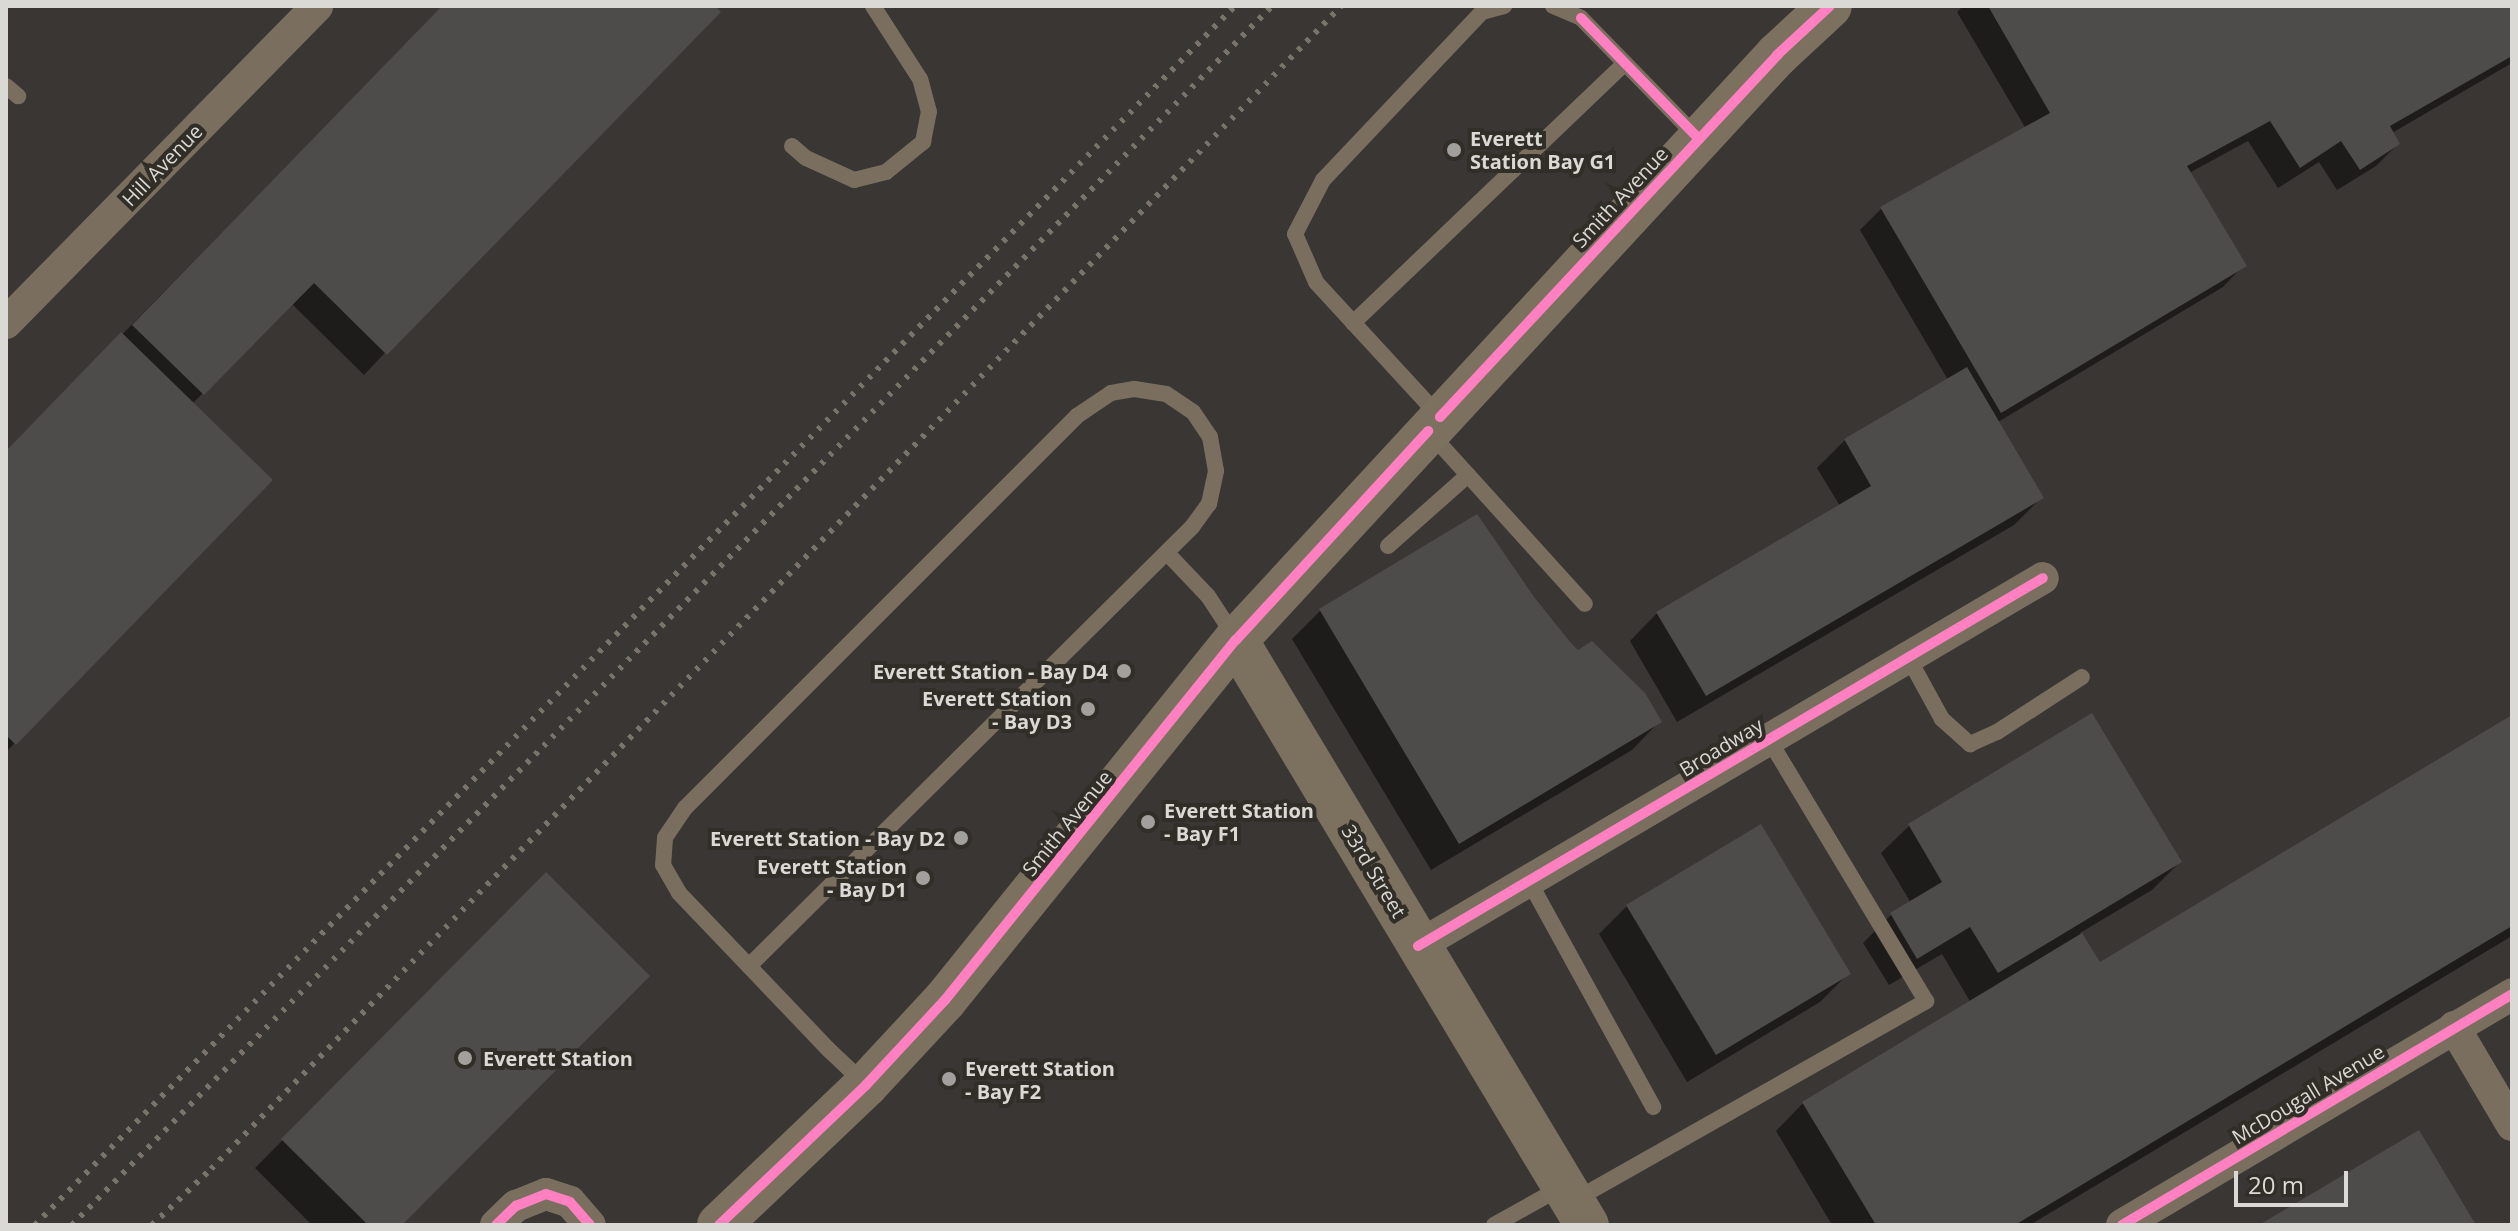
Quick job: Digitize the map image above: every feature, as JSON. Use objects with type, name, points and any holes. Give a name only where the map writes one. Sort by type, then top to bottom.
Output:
[{"type":"street","name":"Hill Avenue","points":[[6,323],[317,6]]},
{"type":"street","name":"Smith Avenue","points":[[719,1225],[866,1085],[945,1000],[1236,640],[1777,55],[1830,6]]},
{"type":"street","name":"Broadway","points":[[1418,946],[2043,578]]},
{"type":"street","name":"33rd Street","points":[[1236,640],[1574,1204]]},
{"type":"street","name":"McDougall Avenue","points":[[2122,1225],[2512,994]]},
{"type":"street","points":[[2454,1027],[2512,1125]]},
{"type":"street","points":[[496,1225],[516,1206],[546,1194],[570,1202],[590,1225]]},
{"type":"lane","points":[[792,146],[806,158],[854,180],[886,172],[923,142],[929,112],[920,79],[873,6]]},
{"type":"lane","points":[[1504,6],[1482,12],[1323,180],[1295,234],[1316,282],[1434,424],[1468,475],[1585,604]]},
{"type":"lane","points":[[1553,6],[1581,18],[1699,139]]},
{"type":"lane","points":[[1353,323],[1625,63]]},
{"type":"lane","points":[[749,966],[1167,553],[1209,504],[1216,471],[1210,437],[1193,412],[1166,394],[1134,389],[1111,393],[1077,416],[685,808],[665,838],[663,865],[679,893],[749,966],[866,1085]]},
{"type":"lane","points":[[1388,546],[1468,475]]},
{"type":"lane","points":[[1167,553],[1208,596],[1236,640]]},
{"type":"lane","points":[[1908,657],[1942,719],[1970,744],[1997,732],[2082,677]]},
{"type":"lane","points":[[1494,1225],[1574,1204],[1926,1001],[1769,740]]},
{"type":"lane","points":[[1529,881],[1653,1107]]},
{"type":"building","points":[[442,6],[715,6],[721,12],[387,355],[314,283],[204,395],[132,325]]},
{"type":"building","points":[[1988,6],[2512,6],[2512,56],[2390,126],[2400,144],[2360,170],[2341,141],[2300,168],[2270,121],[2187,166],[2247,266],[2001,413],[1880,207],[2050,113]]},
{"type":"building","points":[[121,332],[273,480],[16,745],[6,735],[6,451]]},
{"type":"building","points":[[1967,367],[2044,498],[1706,696],[1656,612],[1871,486],[1844,439]]},
{"type":"building","points":[[1477,514],[1534,597],[1571,643],[1578,650],[1592,641],[1645,693],[1662,722],[1459,844],[1319,609]]},
{"type":"building","points":[[2092,713],[2182,862],[1998,973],[1970,927],[1917,959],[1890,913],[1942,882],[1908,824]]},
{"type":"building","points":[[2512,715],[2512,926],[2015,1225],[1876,1225],[1802,1102],[2082,933],[2100,962]]},
{"type":"building","points":[[1761,824],[1851,974],[1716,1055],[1626,905]]},
{"type":"building","name":"Everett Station","points":[[546,872],[650,976],[402,1225],[368,1225],[281,1139]]},
{"type":"building","points":[[2419,1130],[2476,1225],[2259,1225]]},
{"type":"railway","points":[[35,1225],[1235,6]]},
{"type":"railway","points":[[72,1225],[1272,6]]},
{"type":"railway","points":[[152,1225],[211,1169],[1341,6]]},
{"type":"cycle path","points":[[1440,417],[1777,55],[1830,6]]},
{"type":"cycle path","points":[[1581,18],[1699,139]]},
{"type":"cycle path","points":[[719,1225],[866,1085],[945,1000],[1236,640],[1428,431]]},
{"type":"cycle path","points":[[1418,946],[2043,578]]},
{"type":"cycle path","points":[[2122,1225],[2512,994]]},
{"type":"cycle path","points":[[496,1225],[516,1206],[546,1194],[570,1202],[590,1225]]},
{"type":"place","name":"Everett Station Bay G1","points":[[1454,150]]},
{"type":"place","name":"Everett Station - Bay D4","points":[[1124,671]]},
{"type":"place","name":"Everett Station - Bay D3","points":[[1088,709]]},
{"type":"place","name":"Everett Station - Bay F1","points":[[1148,822]]},
{"type":"place","name":"Everett Station - Bay D2","points":[[961,838]]},
{"type":"place","name":"Everett Station - Bay D1","points":[[923,878]]},
{"type":"place","name":"Everett Station","points":[[465,1058]]},
{"type":"place","name":"Everett Station - Bay F2","points":[[949,1079]]}]
